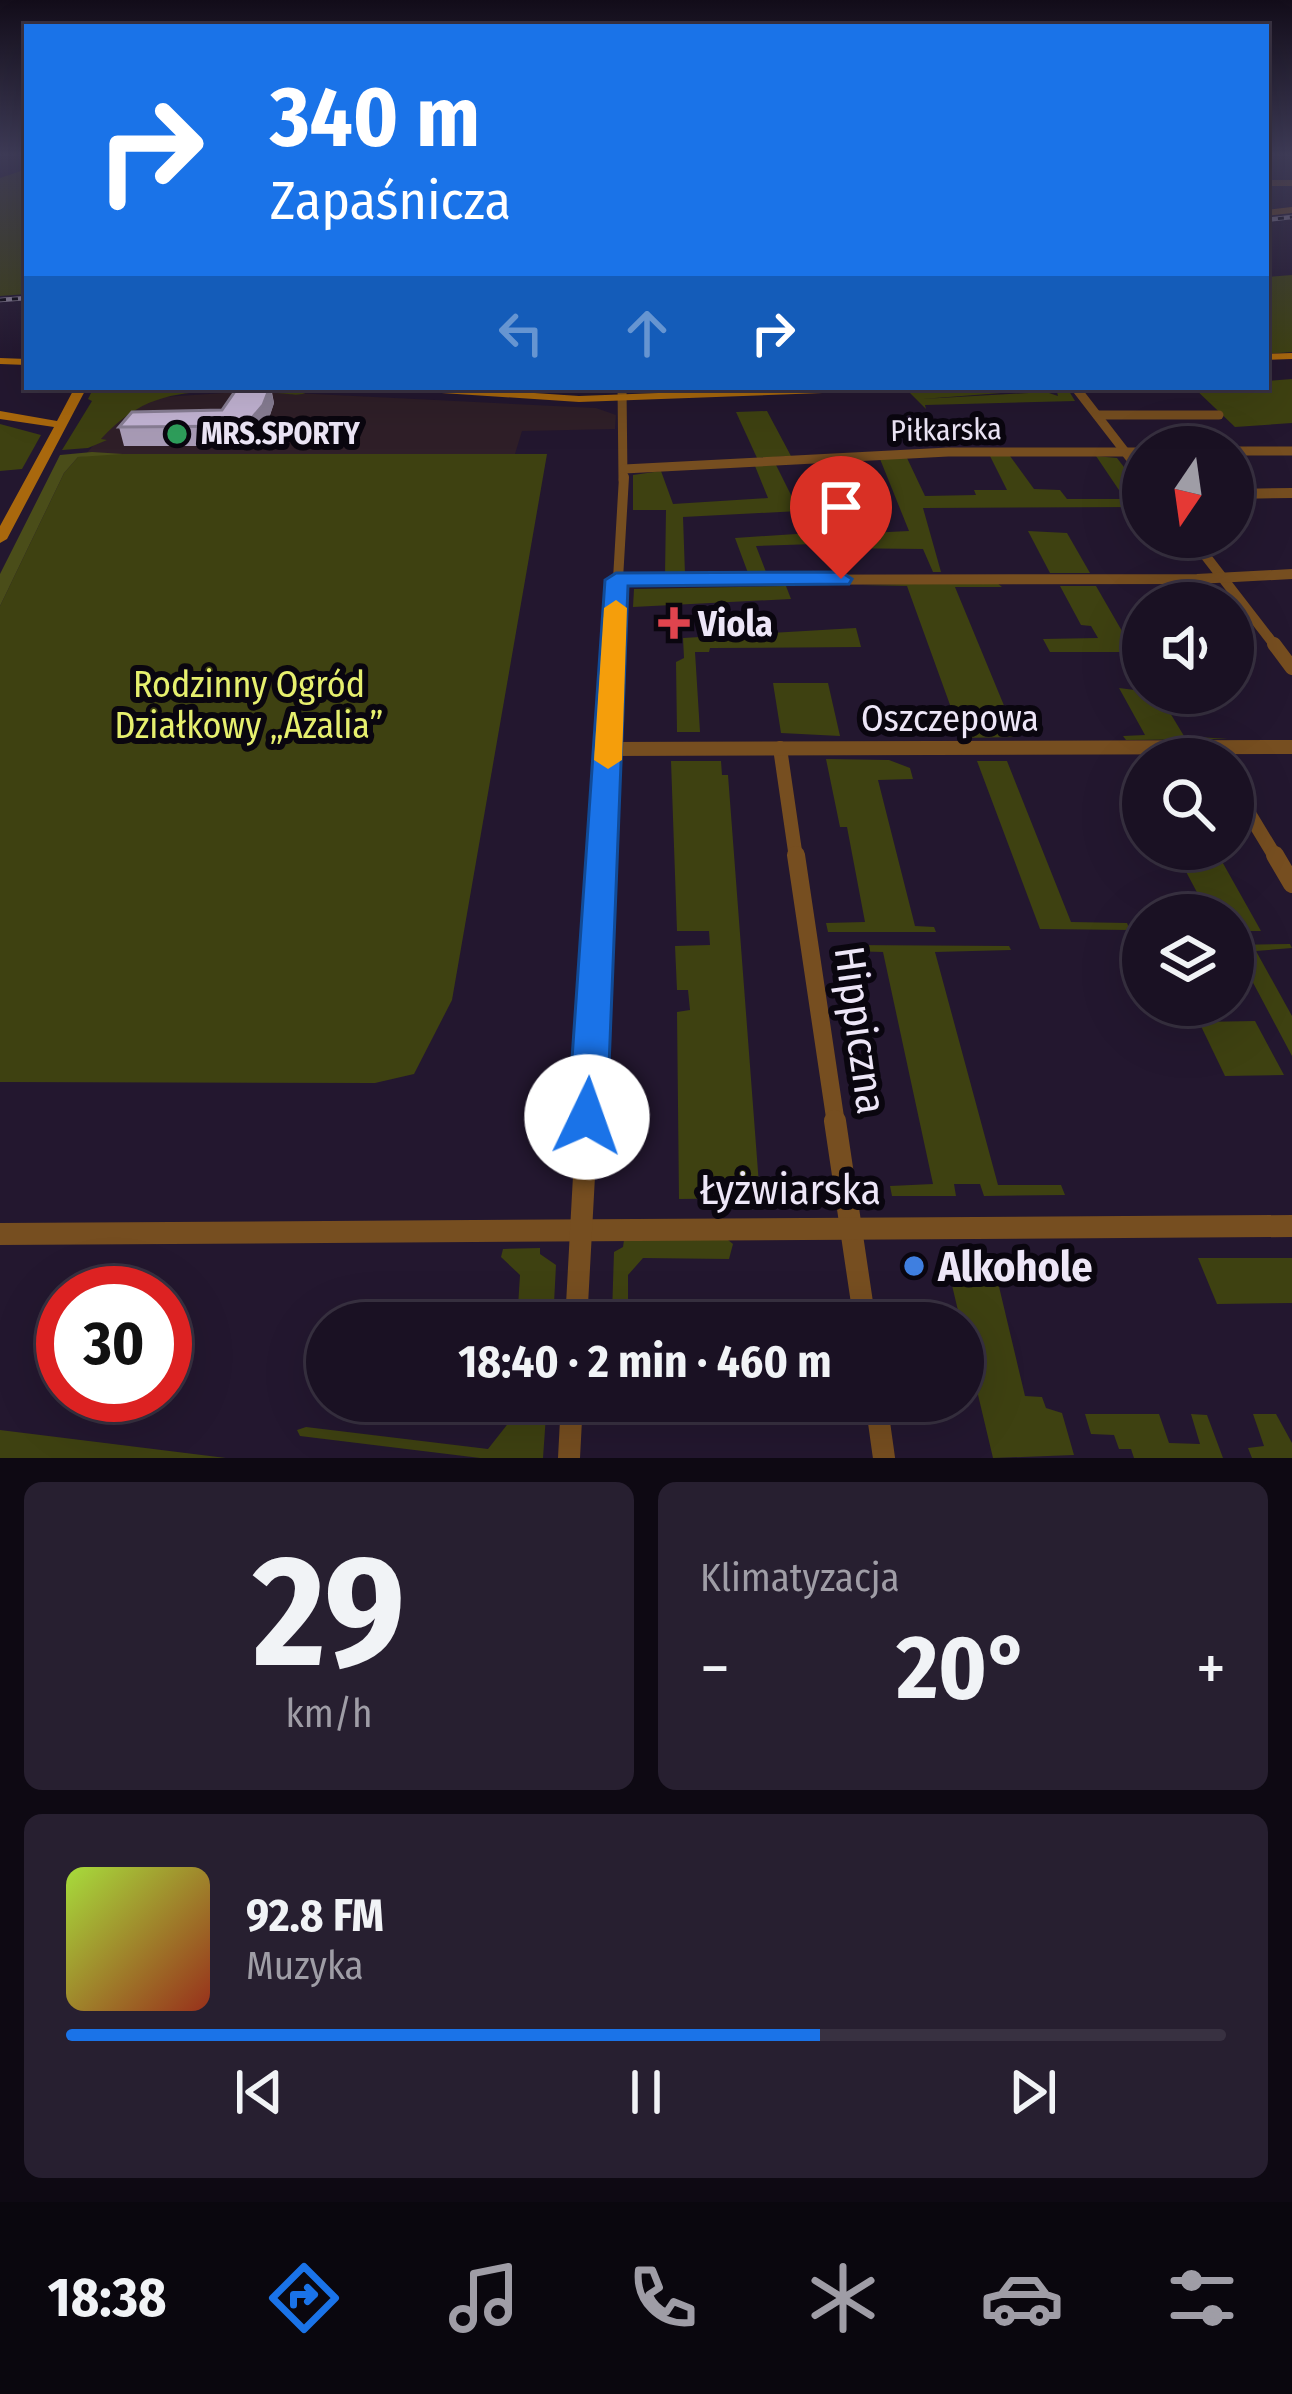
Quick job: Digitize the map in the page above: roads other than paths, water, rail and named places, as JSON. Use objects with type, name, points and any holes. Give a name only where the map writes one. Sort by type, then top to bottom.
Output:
[{"type":"main road","points":[[0,539],[79,390]]},
{"type":"main road","points":[[437,390],[561,399],[622,392],[732,390]]},
{"type":"main road","points":[[0,415],[61,425]]},
{"type":"street","points":[[1078,390],[1122,448]]},
{"type":"street","points":[[577,1302],[624,469],[622,392]]},
{"type":"street","points":[[1097,416],[1219,415]]},
{"type":"street","points":[[1254,451],[1292,451]]},
{"type":"street","name":"Piłkarska","points":[[624,469],[892,454],[1122,452]]},
{"type":"street","points":[[1254,494],[1292,494]]},
{"type":"street","points":[[1207,558],[1292,668]]},
{"type":"street","points":[[616,580],[1292,574]]},
{"type":"street","name":"Oszczepowa","points":[[1254,750],[1292,747]]},
{"type":"street","name":"Oszczepowa","points":[[609,748],[1122,752]]},
{"type":"street","name":"Hippiczna","points":[[780,748],[862,1302]]},
{"type":"street","points":[[1254,822],[1292,884]]},
{"type":"street","name":"Łyżwiarska","points":[[0,1234],[1292,1226]]},
{"type":"street","points":[[569,1458],[571,1422]]},
{"type":"street","points":[[878,1422],[884,1458]]},
{"type":"railway","points":[[0,300],[24,298]]},
{"type":"place","name":"MRS.SPORTY","points":[[177,434]]},
{"type":"place","name":"Viola","points":[[674,623]]},
{"type":"place","name":"Alkohole","points":[[914,1266]]},
{"type":"park label","name":"Rodzinny Ogród Działkowy „Azalia”","points":[[249,704]]}]
